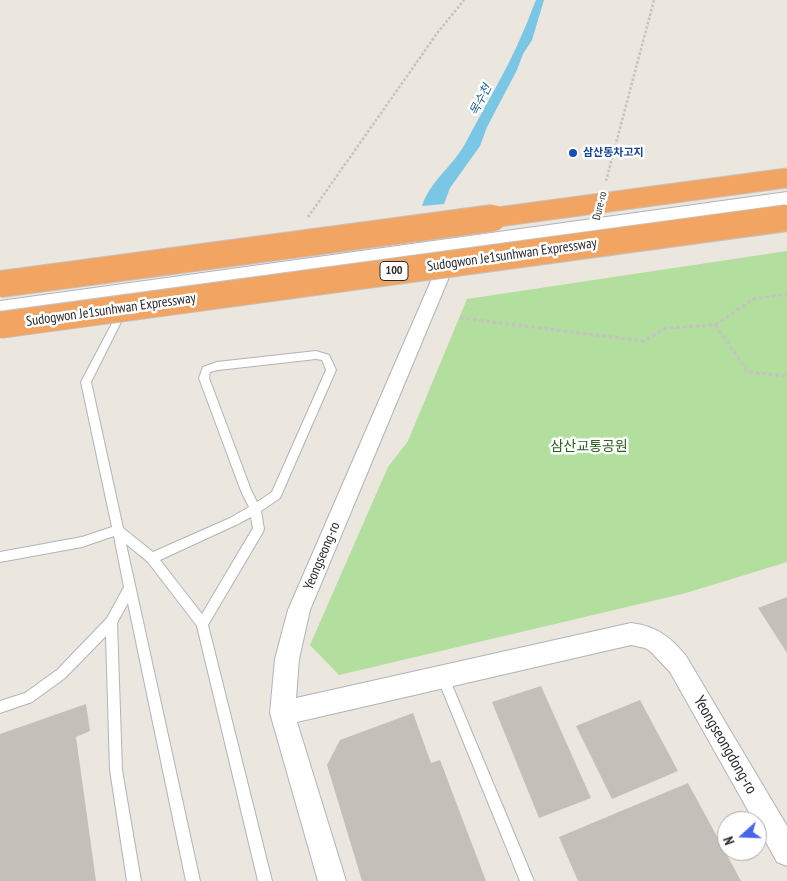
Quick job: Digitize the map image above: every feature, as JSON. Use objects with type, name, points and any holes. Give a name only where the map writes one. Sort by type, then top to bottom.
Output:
[{"type":"highway","points":[[0,284],[787,178]]},
{"type":"highway","name":"Sudogwon Je1sunhwan Expressway","points":[[0,325],[787,218]]},
{"type":"street","name":"Dure-ro","points":[[0,310],[455,244],[787,199]]},
{"type":"street","name":"Yeongseong-ro","points":[[332,881],[282,713],[287,660],[299,610],[455,244]]},
{"type":"street","name":"Yeongseongdong-ro","points":[[282,713],[631,634],[646,635],[662,644],[678,664],[787,852]]},
{"type":"lane","points":[[133,290],[86,382],[193,881]]},
{"type":"lane","points":[[152,558],[234,522],[255,509],[276,495],[331,370],[326,357],[316,355],[217,366],[206,370],[204,378],[246,491],[255,509],[259,529],[202,624]]},
{"type":"lane","points":[[0,556],[82,542],[118,530]]},
{"type":"lane","points":[[118,530],[152,558],[202,624],[265,881]]},
{"type":"lane","points":[[0,707],[28,698],[61,674],[111,622],[130,588]]},
{"type":"lane","points":[[111,622],[116,770],[134,881]]},
{"type":"lane","points":[[443,677],[527,881]]},
{"type":"path","points":[[304,223],[438,32],[464,0]]},
{"type":"path","name":"Dure-ro","points":[[604,188],[654,0]]},
{"type":"path","points":[[460,318],[644,341],[666,328],[715,325],[753,299],[787,294]]},
{"type":"path","points":[[715,325],[748,372],[787,376]]},
{"type":"green space","name":"삼산교통공원","points":[[787,251],[787,562],[686,593],[339,675],[310,645],[388,467],[408,441],[467,299]]},
{"type":"water","name":"목수천","points":[[536,0],[544,0],[532,40],[523,54],[517,70],[487,127],[480,146],[450,188],[444,204],[422,206],[430,189],[465,144],[510,61]]},
{"type":"building","points":[[787,597],[787,653],[758,608]]},
{"type":"building","points":[[541,686],[591,798],[539,818],[492,702]]},
{"type":"building","points":[[640,700],[678,771],[612,799],[576,726]]},
{"type":"building","points":[[86,704],[90,731],[76,737],[96,881],[0,881],[0,734]]},
{"type":"building","points":[[413,713],[431,763],[440,760],[486,881],[362,881],[327,765],[340,740]]},
{"type":"building","points":[[688,783],[717,837],[717,861],[730,861],[741,881],[578,881],[559,837]]},
{"type":"place","name":"삼산동차고지","points":[[573,153]]}]
